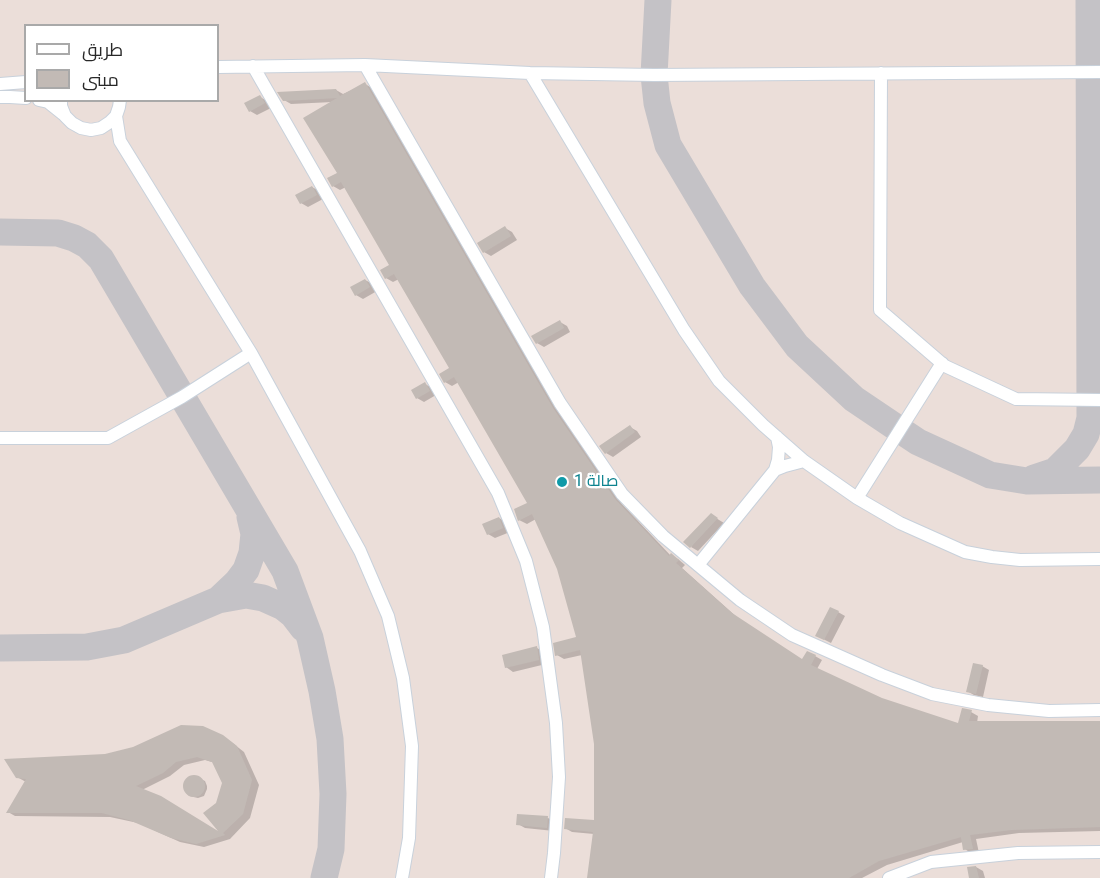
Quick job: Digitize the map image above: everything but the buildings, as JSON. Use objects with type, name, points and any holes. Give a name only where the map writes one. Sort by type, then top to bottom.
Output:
[{"type":"lane","points":[[365,65],[560,403],[622,494],[663,536],[740,600],[792,634],[882,675],[932,694],[988,705],[1049,711],[1100,710]]},
{"type":"lane","points":[[219,67],[365,65],[530,73],[654,75],[1100,72]]},
{"type":"lane","points":[[253,66],[498,493],[526,561],[543,627],[556,723],[560,777],[551,878]]},
{"type":"lane","points":[[530,73],[684,330],[719,381],[804,461],[857,498],[900,523],[965,552],[1020,560],[1100,559]]},
{"type":"lane","points":[[881,73],[880,310],[942,363],[1016,399],[1100,400]]},
{"type":"lane","points":[[0,84],[24,82]]},
{"type":"lane","points":[[0,97],[24,98]]},
{"type":"lane","points":[[48,102],[72,123],[81,128],[91,129],[101,128],[110,122],[116,116],[120,102]]},
{"type":"lane","points":[[61,102],[65,116]]},
{"type":"lane","points":[[116,116],[120,141],[251,353],[360,551],[388,616],[403,678],[412,746],[410,838],[402,878]]},
{"type":"lane","points":[[0,438],[108,438],[182,397],[251,353]]},
{"type":"lane","points":[[857,498],[942,363]]},
{"type":"lane","points":[[698,565],[775,470],[779,447],[777,437]]},
{"type":"lane","points":[[775,470],[804,461]]},
{"type":"lane","points":[[889,878],[931,862],[1018,853],[1100,852]]},
{"type":"taxiway","points":[[658,0],[654,75],[657,103],[668,145],[752,286],[797,346],[854,399],[900,430],[918,442],[990,475],[1027,481],[1100,480]]},
{"type":"taxiway","points":[[1034,478],[1055,471],[1077,449],[1086,434],[1090,418],[1089,0]]},
{"type":"taxiway","points":[[0,232],[58,233],[87,245],[101,259],[285,571],[310,638],[330,739],[333,794],[331,849],[324,878]]},
{"type":"taxiway","points":[[0,648],[87,647],[124,640],[218,600],[246,570],[252,553],[254,534],[250,517]]},
{"type":"taxiway","points":[[218,600],[246,595],[263,598],[283,607],[303,628]]},
{"type":"place","name":"صالة 1","points":[[562,482]]}]
